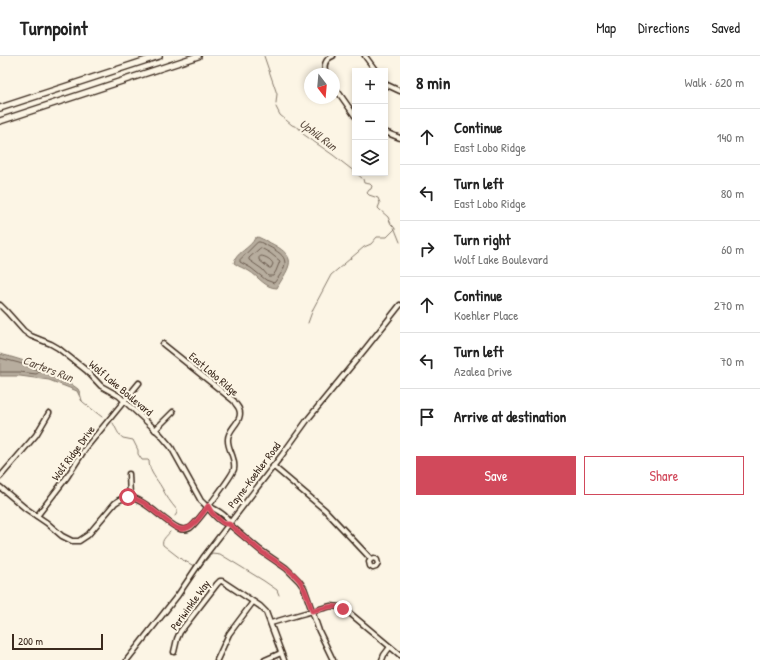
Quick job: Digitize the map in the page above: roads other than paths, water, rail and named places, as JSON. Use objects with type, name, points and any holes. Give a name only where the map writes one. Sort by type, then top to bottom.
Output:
[{"type":"highway","points":[[0,108],[159,56]]},
{"type":"highway","points":[[0,120],[198,56]]},
{"type":"street","points":[[324,68],[325,63],[333,56]]},
{"type":"street","points":[[365,56],[374,68]]},
{"type":"street","points":[[388,85],[400,91]]},
{"type":"street","points":[[340,95],[352,112]]},
{"type":"street","points":[[388,133],[400,138]]},
{"type":"street","name":"Wolf Lake Boulevard","points":[[0,305],[24,331],[31,336],[52,344],[58,348],[87,371],[101,386],[116,394],[124,401],[166,440],[199,498],[208,506],[212,513],[223,523],[229,524],[296,577],[304,588],[319,631],[333,660]]},
{"type":"street","name":"Payne-Koehler Road","points":[[127,660],[178,595],[196,568],[308,419],[400,305]]},
{"type":"street","name":"East Lobo Ridge","points":[[130,497],[138,499],[144,503],[172,525],[181,529],[186,529],[191,527],[234,471],[235,462],[227,440],[240,416],[239,409],[234,402],[163,344]]},
{"type":"street","name":"Wolf Ridge Drive","points":[[37,516],[67,477],[85,449],[139,383]]},
{"type":"street","points":[[155,430],[172,412]]},
{"type":"street","points":[[0,477],[36,435],[49,413]]},
{"type":"street","points":[[273,466],[325,510],[371,559]]},
{"type":"street","points":[[0,487],[67,540],[79,541],[88,535],[115,503],[121,499],[130,497],[129,474]]},
{"type":"street","name":"Periwinkle Way","points":[[174,652],[180,632],[218,582],[222,581],[260,606],[266,612],[284,660]]},
{"type":"street","points":[[217,660],[229,634],[253,602]]},
{"type":"street","points":[[271,623],[298,614],[331,606],[340,607],[355,617],[400,655]]},
{"type":"street","points":[[382,660],[390,646]]},
{"type":"street","points":[[265,660],[281,653]]},
{"type":"water","points":[[258,237],[284,251],[289,260],[287,271],[277,288],[269,286],[253,273],[234,263],[237,256],[253,242],[255,238]]},
{"type":"water","points":[[0,354],[31,363],[60,377],[78,389],[82,401],[77,391],[49,380],[20,376],[0,376]]},
{"type":"waterway","name":"Uphill Run","points":[[264,56],[277,94],[276,103]]},
{"type":"waterway","name":"Uphill Run","points":[[276,107],[280,115],[292,125],[299,128],[303,134],[352,170]]},
{"type":"waterway","name":"Uphill Run","points":[[360,176],[363,179],[364,183],[372,186],[367,193],[378,198],[380,203],[378,208],[388,217],[400,242]]},
{"type":"waterway","points":[[308,323],[313,309],[331,275],[364,247],[371,244],[377,237],[387,237],[395,229]]},
{"type":"waterway","name":"Carters Run","points":[[81,400],[102,417]]},
{"type":"waterway","name":"Carters Run","points":[[113,423],[121,437],[133,440],[142,460],[149,461],[150,469],[177,510],[175,516]]},
{"type":"waterway","name":"Carters Run","points":[[170,532],[164,540],[163,545],[181,559],[194,566]]},
{"type":"waterway","name":"Carters Run","points":[[198,570],[212,553],[220,554],[277,590],[279,595]]}]
